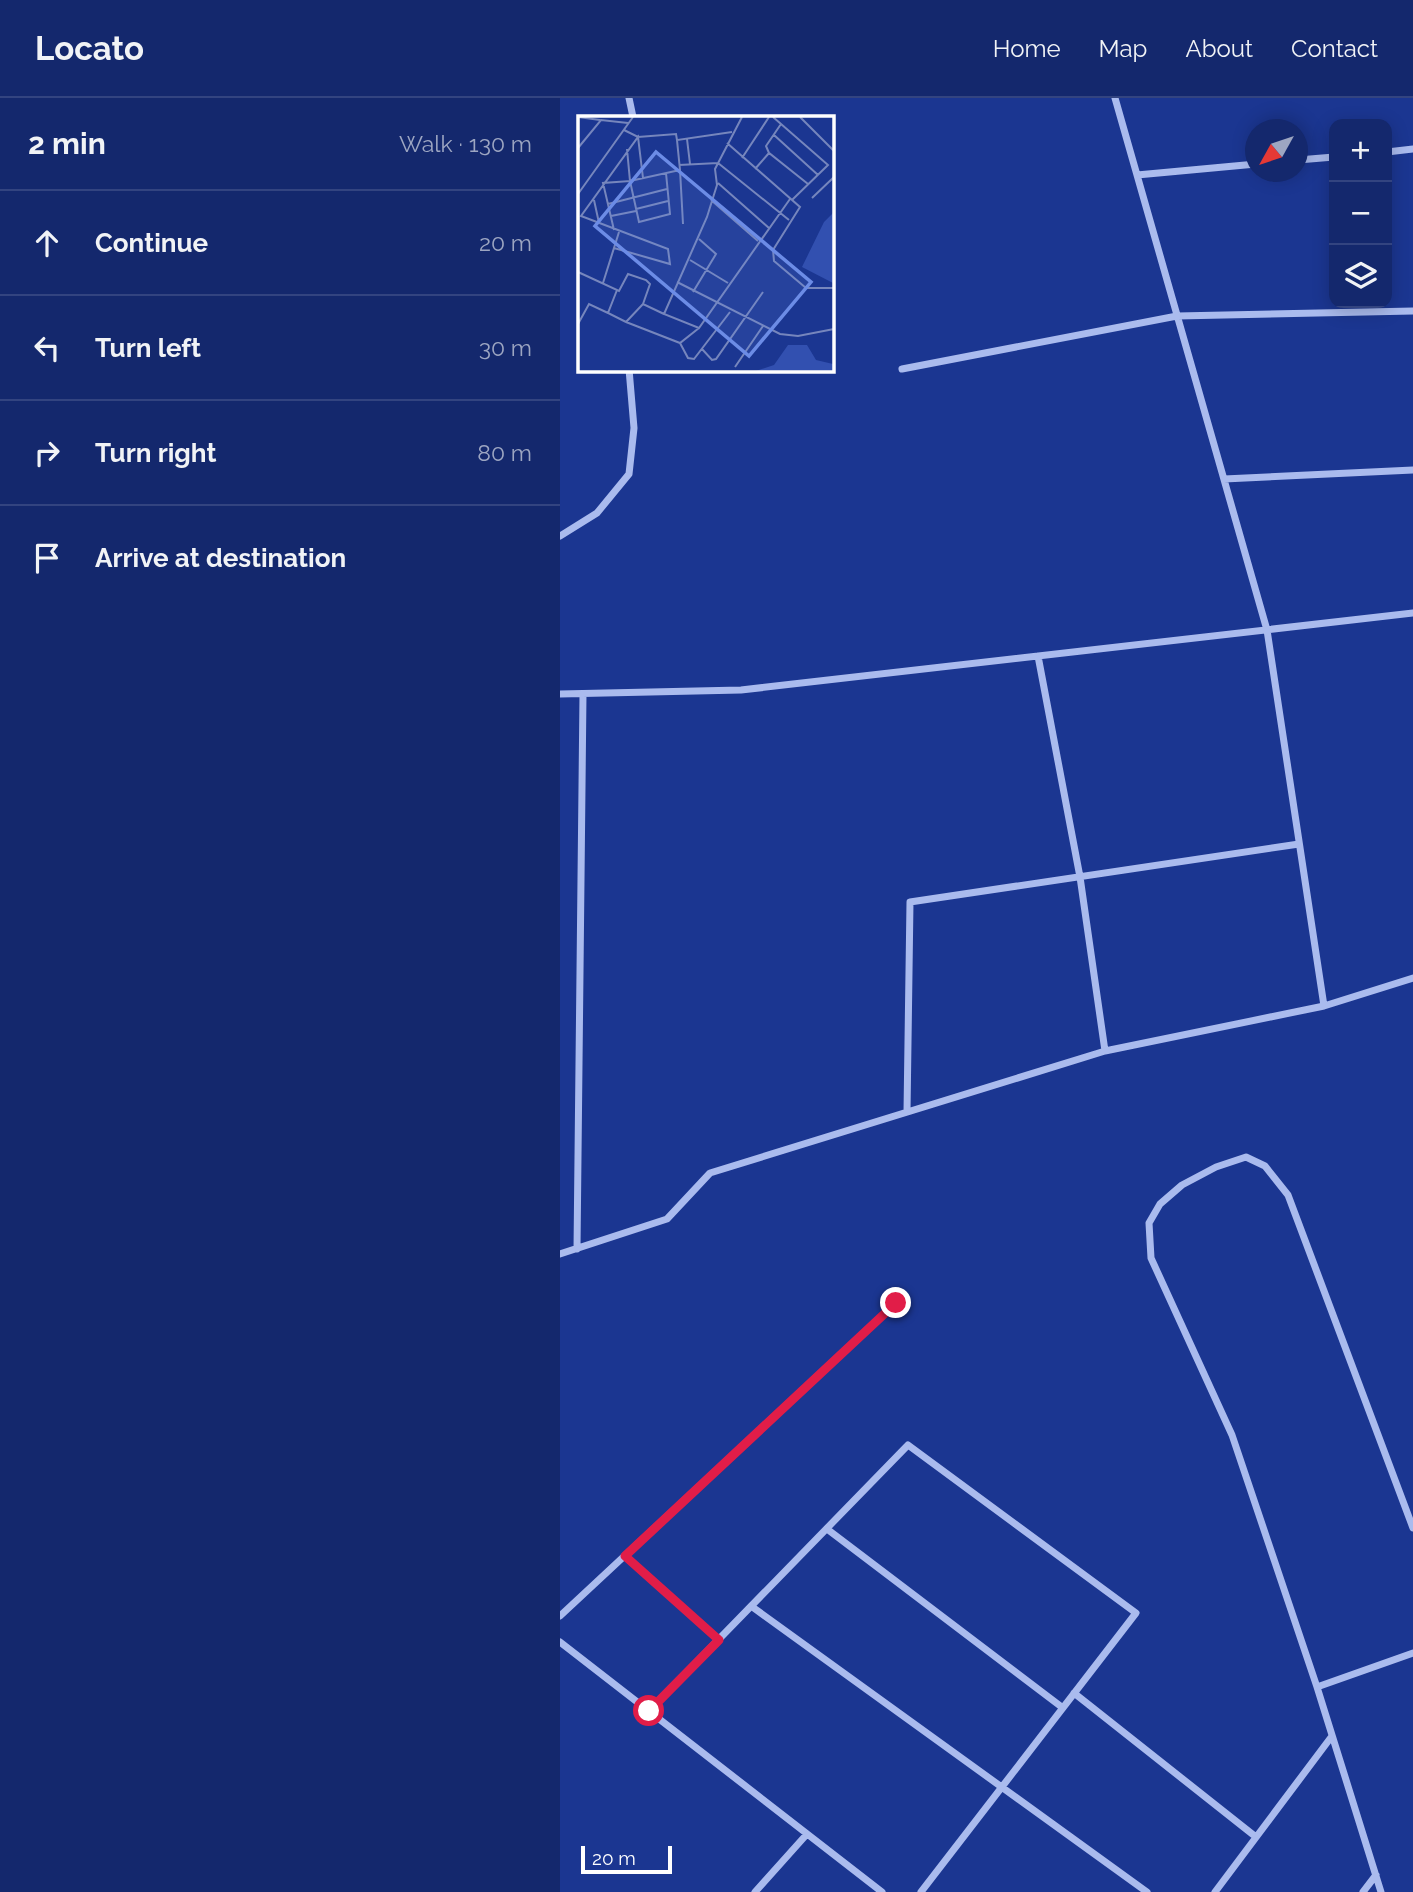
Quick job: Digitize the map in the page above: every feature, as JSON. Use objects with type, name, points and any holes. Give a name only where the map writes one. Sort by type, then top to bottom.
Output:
[{"type":"street","points":[[629,98],[633,116]]},
{"type":"street","points":[[1115,98],[1267,630],[1324,1006]]},
{"type":"street","points":[[1392,151],[1413,149]]},
{"type":"street","points":[[1308,159],[1329,157]]},
{"type":"street","points":[[1137,175],[1245,165]]},
{"type":"street","points":[[902,369],[1177,316],[1413,311]]},
{"type":"street","points":[[560,536],[597,513],[629,474],[634,428],[629,371]]},
{"type":"street","points":[[1224,479],[1413,470]]},
{"type":"street","points":[[560,694],[741,690],[1413,613]]},
{"type":"street","points":[[1038,656],[1080,877],[1105,1051]]},
{"type":"street","points":[[577,1249],[583,694]]},
{"type":"street","points":[[907,1112],[910,902],[1299,844]]},
{"type":"street","points":[[560,1254],[667,1219],[710,1173],[1105,1051],[1324,1006],[1413,978]]},
{"type":"street","points":[[1381,1892],[1317,1687],[1232,1435],[1151,1258],[1149,1223],[1160,1204],[1182,1185],[1216,1167],[1246,1157],[1265,1166],[1288,1195],[1413,1528]]},
{"type":"street","points":[[560,1616],[896,1303]]},
{"type":"street","points":[[649,1711],[908,1445],[1136,1613],[921,1892]]},
{"type":"street","points":[[827,1529],[1063,1708]]},
{"type":"street","points":[[625,1556],[719,1640]]},
{"type":"street","points":[[751,1606],[1147,1892]]},
{"type":"street","points":[[560,1642],[882,1892]]},
{"type":"street","points":[[1317,1687],[1413,1653]]},
{"type":"street","points":[[1074,1693],[1256,1837]]},
{"type":"street","points":[[1215,1892],[1332,1736]]},
{"type":"street","points":[[755,1892],[807,1834]]},
{"type":"street","points":[[1363,1892],[1376,1875]]},
{"type":"route","points":[[649,1711],[719,1640],[625,1556],[896,1303]]}]
